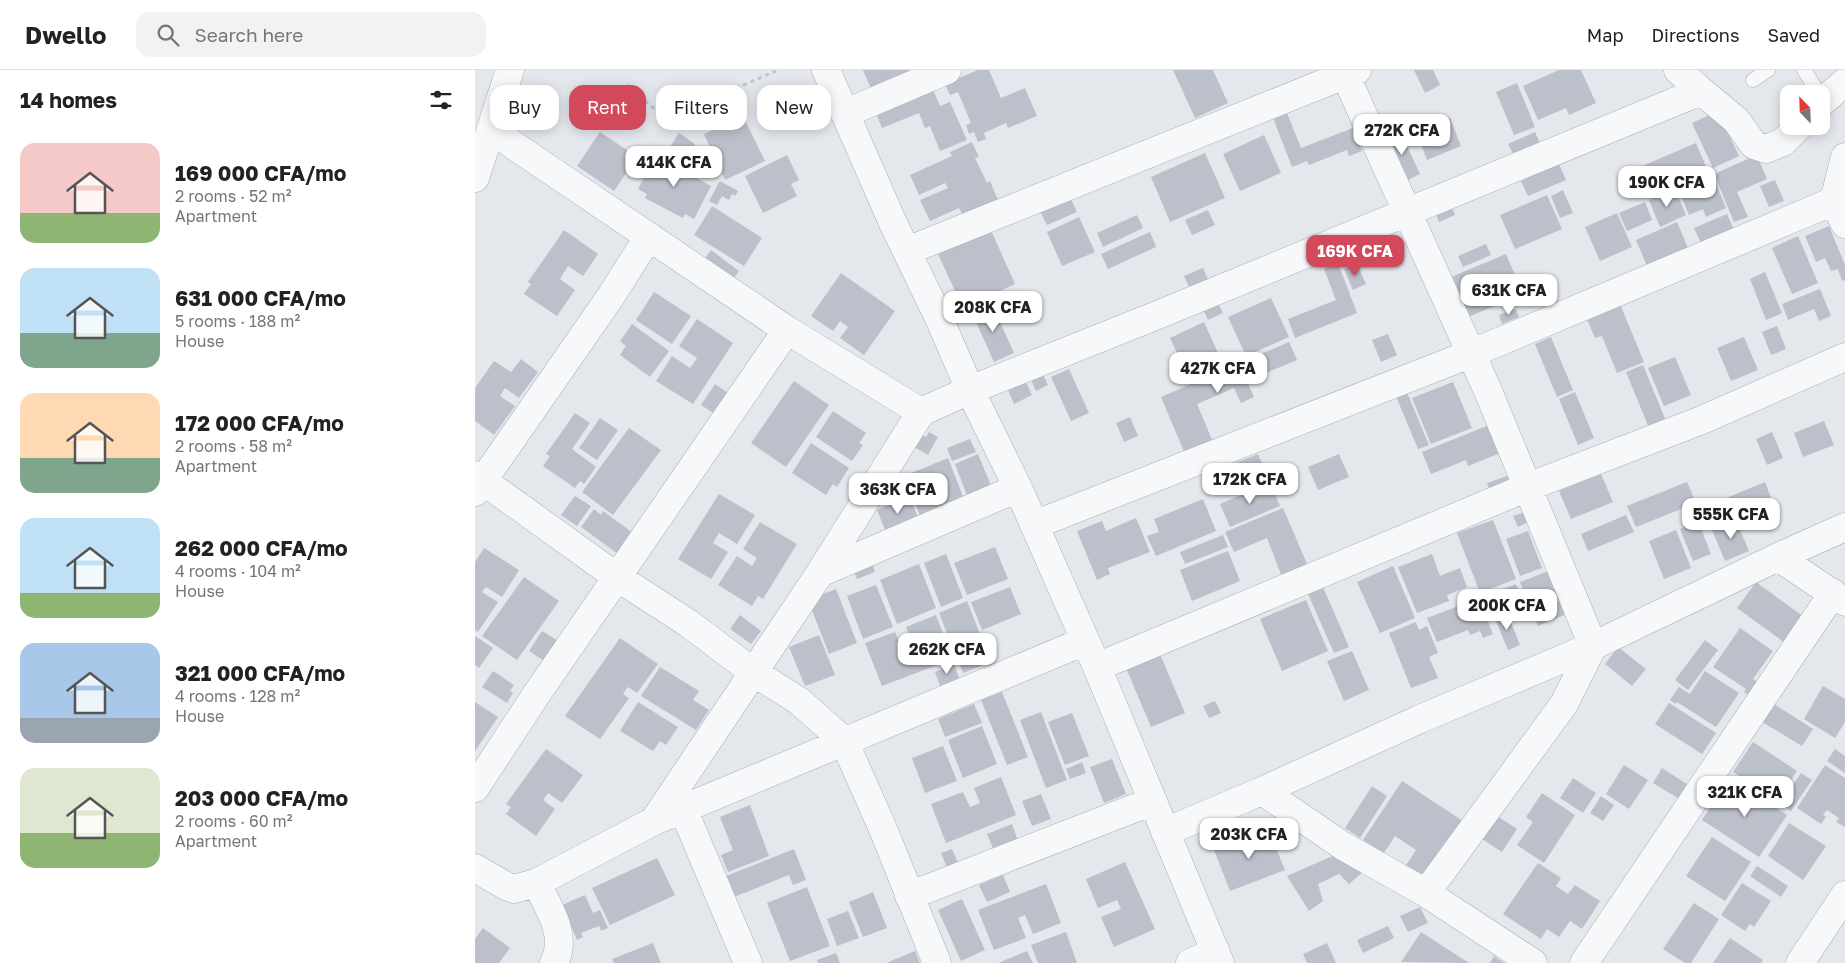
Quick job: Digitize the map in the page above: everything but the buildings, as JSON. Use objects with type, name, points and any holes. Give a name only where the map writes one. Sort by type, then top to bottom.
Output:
[{"type":"street","points":[[505,85],[510,70]]},
{"type":"street","points":[[826,70],[893,223],[939,318],[970,390],[1018,488],[1097,667],[1218,958],[1191,963]]},
{"type":"street","points":[[846,113],[947,70]]},
{"type":"street","points":[[1677,70],[1736,120],[1754,145],[1766,149],[1783,142],[1790,135]]},
{"type":"street","points":[[907,251],[1348,72],[1407,212],[1529,487],[1593,646],[1564,704],[1426,893]]},
{"type":"street","points":[[1830,92],[1845,82]]},
{"type":"street","points":[[654,821],[820,573],[921,412],[970,390],[1701,91]]},
{"type":"street","points":[[475,178],[491,130],[787,330],[921,412]]},
{"type":"street","points":[[1034,525],[1470,354],[1840,213],[1845,157]]},
{"type":"street","points":[[649,236],[611,296],[478,482],[688,623],[753,672],[799,700],[845,741],[880,821],[937,963]]},
{"type":"street","points":[[475,788],[536,695],[787,330]]},
{"type":"street","points":[[1097,667],[1529,487],[1702,420],[1845,357]]},
{"type":"street","points":[[820,573],[1018,488]]},
{"type":"street","points":[[1165,832],[1262,791],[1420,719],[1593,646],[1845,527]]},
{"type":"street","points":[[1585,963],[1839,598],[1778,557]]},
{"type":"street","points":[[475,868],[506,886],[515,889],[536,883],[654,821],[1085,641]]},
{"type":"street","points":[[1262,791],[1343,846],[1426,893],[1533,963]]},
{"type":"street","points":[[909,896],[1153,801]]},
{"type":"street","points":[[683,809],[748,963]]},
{"type":"street","points":[[536,883],[557,924],[560,943],[556,962]]},
{"type":"street","points":[[1800,963],[1845,895]]},
{"type":"lane","points":[[1753,80],[1768,70]]},
{"type":"lane","points":[[1804,70],[1813,85]]},
{"type":"path","points":[[646,102],[666,119],[778,70]]}]
